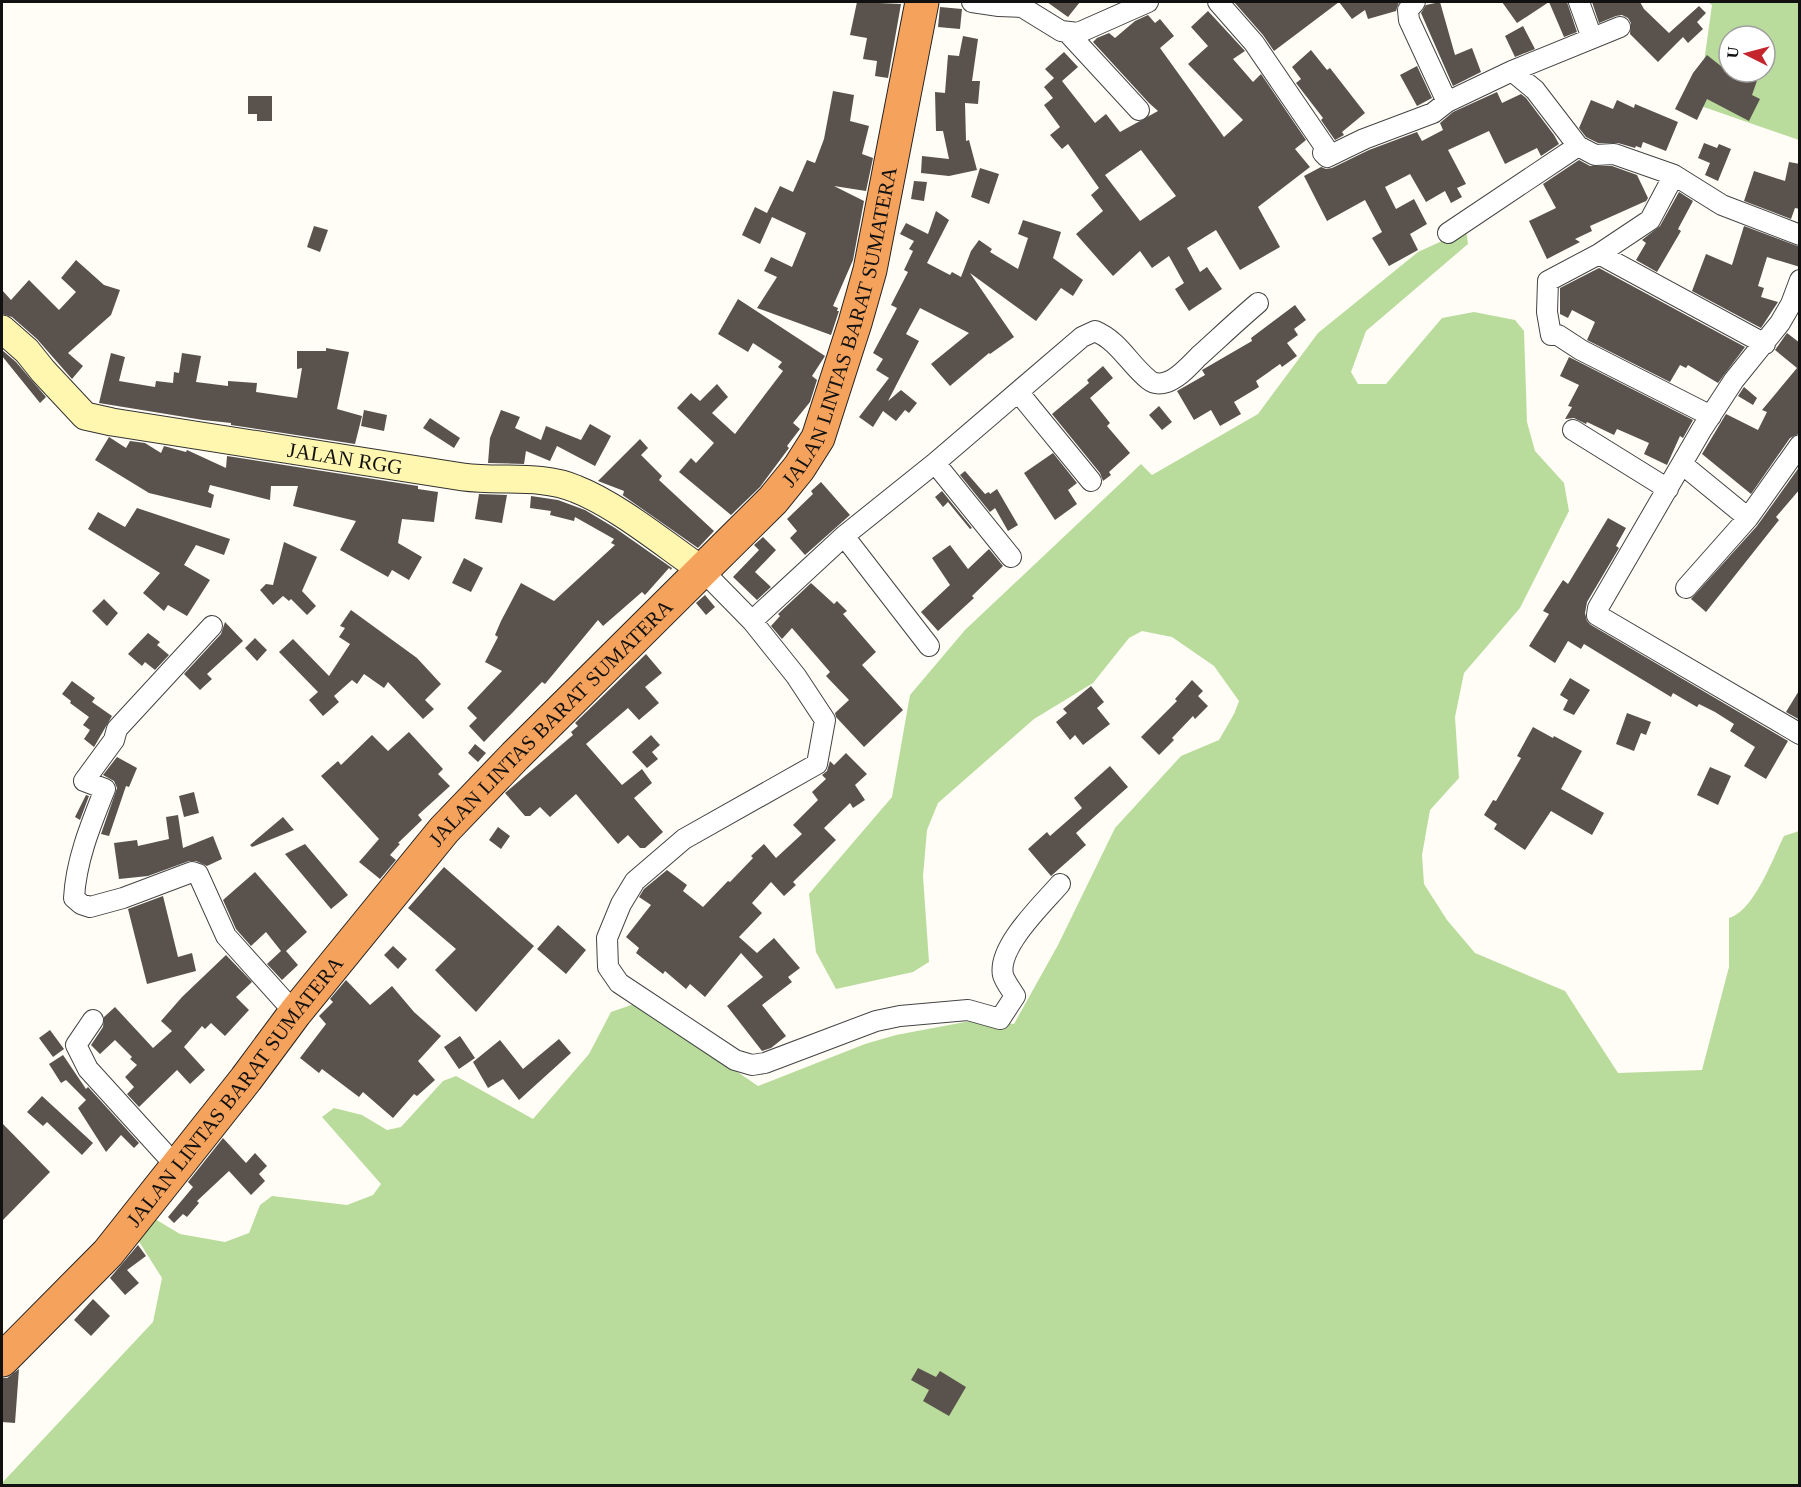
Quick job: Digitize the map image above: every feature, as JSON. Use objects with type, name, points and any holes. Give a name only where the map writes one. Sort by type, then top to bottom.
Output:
[{"type":"highway","name":"JALAN LINTAS BARAT SUMATERA","points":[[2,1360],[108,1253],[246,1079],[295,1012],[444,830],[773,500],[799,468],[818,438],[870,270],[922,2]]},
{"type":"street","points":[[972,2],[999,6],[1022,4],[1061,31],[1068,33],[1078,33],[1148,2]]},
{"type":"street","points":[[1218,2],[1254,43],[1324,147],[1323,153],[1327,157],[1433,113],[1447,102],[1512,71],[1620,27]]},
{"type":"street","points":[[1414,2],[1408,10],[1409,20],[1447,102]]},
{"type":"street","points":[[1579,2],[1592,38]]},
{"type":"street","points":[[1068,33],[1138,110]]},
{"type":"street","points":[[1512,71],[1535,90],[1578,146],[1595,155],[1614,154],[1674,175],[1722,205],[1798,231]]},
{"type":"street","points":[[1448,233],[1578,146]]},
{"type":"street","points":[[1674,175],[1650,220],[1599,254],[1548,281],[1547,312],[1551,335],[1558,335],[1581,350],[1711,416]]},
{"type":"street","points":[[1599,254],[1765,344]]},
{"type":"street","points":[[1800,280],[1791,304],[1765,344],[1734,380],[1711,416],[1596,615],[1800,734]]},
{"type":"street","points":[[753,621],[844,536],[1019,393],[1082,337],[1095,331],[1107,336],[1149,380],[1157,383],[1166,382],[1181,372],[1258,303]]},
{"type":"street","name":"JALAN RGG","points":[[2,329],[27,351],[85,416],[426,471],[469,477],[544,481],[575,488],[610,507],[702,570]]},
{"type":"street","points":[[1019,393],[1091,481]]},
{"type":"street","points":[[1573,430],[1668,489]]},
{"type":"street","points":[[1686,588],[1748,518],[1800,445]]},
{"type":"street","points":[[935,463],[1011,557]]},
{"type":"street","points":[[1682,465],[1748,518]]},
{"type":"street","points":[[844,536],[929,646]]},
{"type":"street","points":[[702,570],[753,621],[796,676],[825,720],[817,764],[684,839],[635,881],[621,904],[607,938],[608,966],[619,983],[735,1060],[752,1065],[765,1063],[876,1021],[900,1016],[968,1011],[1000,1019],[1015,996],[1004,976],[1005,955],[1015,938],[1060,884]]},
{"type":"street","points":[[212,626],[117,729],[114,740],[84,781],[105,789],[84,847],[75,883],[74,898],[90,907],[198,874],[226,936],[295,1012]]},
{"type":"street","points":[[93,1020],[76,1045],[87,1069],[177,1167]]},
{"type":"green space","points":[[1708,2],[1799,2],[1799,140],[1698,105],[1712,5]]},
{"type":"green space","points":[[1466,230],[1468,244],[1366,331],[1351,372],[1358,384],[1386,384],[1442,318],[1474,312],[1515,320],[1524,331],[1527,422],[1535,451],[1564,483],[1569,511],[1520,608],[1464,673],[1455,717],[1459,778],[1430,810],[1422,855],[1424,884],[1447,920],[1475,953],[1565,991],[1618,1073],[1702,1070],[1729,967],[1729,918],[1747,905],[1754,895],[1784,836],[1799,831],[1799,1485],[2,1486],[2,1483],[153,1322],[162,1278],[138,1240],[155,1219],[180,1234],[225,1242],[249,1233],[260,1205],[272,1196],[347,1205],[373,1195],[381,1184],[322,1117],[334,1108],[362,1115],[387,1130],[401,1127],[443,1081],[456,1076],[533,1119],[589,1054],[611,1012],[637,1003],[758,1086],[865,1044],[896,1035],[981,1019],[1014,1024],[1058,945],[1115,828],[1181,756],[1219,740],[1239,701],[1214,666],[1172,637],[1142,631],[1129,638],[1093,683],[1034,719],[938,803],[927,830],[923,876],[929,962],[913,972],[836,989],[816,952],[809,894],[892,797],[910,695],[965,630],[1141,464],[1152,475],[1258,414],[1318,333],[1418,252]]},
{"type":"building","points":[[857,2],[901,4],[888,78],[875,76],[877,61],[863,59],[867,38],[850,35]]},
{"type":"building","points":[[1047,2],[1080,2],[1068,17]]},
{"type":"building","points":[[1234,2],[1339,2],[1274,51]]},
{"type":"building","points":[[1339,2],[1399,2],[1396,11],[1368,19],[1365,10],[1352,19]]},
{"type":"building","points":[[1440,2],[1455,55],[1472,48],[1481,72],[1453,86],[1421,13],[1426,5]]},
{"type":"building","points":[[1502,2],[1549,2],[1517,23]]},
{"type":"building","points":[[1549,2],[1567,2],[1577,32],[1564,37]]},
{"type":"building","points":[[1592,2],[1640,2],[1644,9],[1669,33],[1699,6],[1706,13],[1697,22],[1703,29],[1688,43],[1683,37],[1658,62],[1630,34],[1631,23],[1628,18],[1622,15],[1616,16],[1599,23]]},
{"type":"building","points":[[940,7],[962,9],[960,29],[938,27]]},
{"type":"building","points":[[1208,11],[1245,51],[1233,59],[1253,82],[1261,74],[1306,140],[1295,149],[1310,167],[1258,207],[1280,247],[1240,270],[1216,230],[1187,248],[1200,272],[1207,267],[1222,289],[1189,311],[1175,289],[1184,283],[1169,256],[1152,268],[1140,251],[1113,276],[1076,234],[1103,211],[1091,195],[1099,188],[1068,144],[1062,149],[1050,135],[1060,127],[1044,105],[1053,98],[1044,87],[1054,78],[1045,69],[1064,52],[1078,67],[1062,81],[1095,123],[1106,114],[1120,132],[1158,111],[1093,42],[1109,33],[1115,38],[1135,21],[1148,15],[1155,23],[1160,19],[1174,36],[1160,48],[1224,137],[1243,120],[1188,64],[1208,46],[1191,27]],"holes":[[[1141,150],[1176,196],[1140,221],[1105,175]]]},
{"type":"building","points":[[1523,26],[1535,49],[1515,57],[1505,36]]},
{"type":"building","points":[[963,36],[978,39],[972,81],[980,81],[978,104],[965,103],[966,141],[969,140],[977,170],[949,176],[921,173],[922,156],[949,159],[943,131],[936,131],[935,92],[945,93],[948,55],[959,56]]},
{"type":"building","points":[[1311,50],[1327,70],[1330,68],[1365,113],[1342,132],[1344,135],[1335,140],[1321,120],[1323,118],[1296,83],[1301,79],[1292,67]]},
{"type":"building","points":[[1707,55],[1717,63],[1717,84],[1756,84],[1752,95],[1760,99],[1749,121],[1707,99],[1697,120],[1675,109],[1693,73]]},
{"type":"building","points":[[1417,66],[1432,98],[1417,106],[1400,75]]},
{"type":"building","points":[[833,91],[854,95],[850,121],[869,126],[862,154],[873,158],[866,191],[834,186],[864,201],[853,260],[833,306],[839,311],[831,335],[757,308],[777,277],[764,271],[771,257],[792,267],[806,233],[772,217],[760,244],[742,235],[755,207],[767,213],[780,186],[793,192],[807,160],[815,163],[824,139]]},
{"type":"building","points":[[1497,92],[1502,103],[1521,94],[1526,98],[1559,144],[1541,156],[1537,148],[1505,164],[1489,131],[1448,150],[1466,184],[1457,188],[1462,197],[1451,203],[1445,191],[1426,202],[1410,174],[1385,187],[1396,209],[1414,199],[1427,224],[1410,234],[1418,250],[1389,266],[1372,238],[1382,232],[1365,200],[1327,221],[1304,176],[1321,167],[1332,168],[1369,150],[1417,132],[1422,141],[1443,130],[1440,123],[1453,112]]},
{"type":"building","points":[[248,96],[272,96],[272,121],[257,121],[257,114],[248,114]]},
{"type":"building","points":[[1591,100],[1613,109],[1617,100],[1634,108],[1635,104],[1678,122],[1666,151],[1643,142],[1641,148],[1636,146],[1635,148],[1618,143],[1598,143],[1586,137],[1579,128]]},
{"type":"building","points":[[1704,143],[1717,148],[1719,144],[1731,149],[1718,181],[1705,175],[1710,163],[1698,158]]},
{"type":"building","points":[[1579,160],[1590,166],[1612,166],[1637,175],[1648,198],[1639,213],[1646,201],[1590,226],[1592,231],[1575,239],[1580,242],[1547,259],[1529,221],[1556,208],[1543,184]]},
{"type":"building","points":[[1789,162],[1800,164],[1800,209],[1795,208],[1791,219],[1744,201],[1754,171],[1785,181]]},
{"type":"building","points":[[980,168],[999,174],[989,204],[971,197]]},
{"type":"building","points":[[914,181],[927,182],[924,201],[911,199]]},
{"type":"building","points":[[1679,192],[1693,201],[1678,229],[1681,231],[1657,272],[1636,260],[1646,243],[1642,240],[1660,226]]},
{"type":"building","points":[[936,211],[949,220],[927,263],[950,275],[952,272],[961,277],[971,251],[979,240],[992,249],[990,252],[1018,269],[1028,238],[1018,234],[1023,220],[1061,232],[1053,258],[1083,280],[1073,296],[1061,288],[1036,321],[970,273],[1014,337],[989,353],[950,386],[931,364],[969,333],[920,308],[906,334],[919,341],[888,401],[901,390],[917,403],[909,413],[905,410],[896,421],[883,411],[873,427],[859,417],[889,378],[876,370],[883,359],[873,353],[897,308],[891,305],[908,272],[904,270],[913,251],[909,249],[914,241],[900,234],[906,223],[928,234]]},
{"type":"building","points":[[314,226],[328,230],[320,252],[307,247]]},
{"type":"building","points":[[1744,226],[1800,247],[1800,267],[1767,257],[1758,286],[1764,288],[1761,297],[1778,302],[1761,328],[1692,291],[1706,254],[1732,265]]},
{"type":"building","points":[[76,260],[104,285],[120,290],[111,315],[68,353],[83,366],[72,379],[37,339],[12,317],[2,314],[2,290],[11,300],[29,280],[59,310],[76,292],[61,278]]},
{"type":"building","points":[[1599,268],[1745,347],[1718,383],[1688,365],[1686,368],[1680,365],[1670,382],[1587,340],[1595,322],[1572,310],[1568,318],[1560,314],[1560,288]]},
{"type":"building","points":[[738,299],[825,356],[812,376],[817,380],[810,402],[793,423],[800,429],[787,446],[789,448],[760,487],[731,515],[679,472],[691,458],[696,463],[714,443],[677,408],[691,393],[700,401],[717,384],[728,397],[712,413],[735,434],[783,371],[778,367],[782,362],[753,343],[748,352],[718,334]]},
{"type":"building","points":[[1295,305],[1306,320],[1294,329],[1298,335],[1287,343],[1297,356],[1282,367],[1280,364],[1256,381],[1259,387],[1234,402],[1241,414],[1220,426],[1211,410],[1194,420],[1177,391],[1205,375],[1202,370],[1252,341],[1251,338]]},
{"type":"building","points":[[1787,333],[1800,343],[1800,433],[1790,438],[1751,494],[1702,454],[1726,414],[1758,430],[1767,412],[1762,410],[1797,368],[1775,350]]},
{"type":"building","points":[[326,348],[349,352],[337,409],[362,416],[355,444],[99,403],[111,353],[125,357],[119,381],[155,387],[156,381],[173,383],[174,372],[179,373],[182,353],[201,356],[196,382],[228,386],[228,381],[257,383],[256,392],[297,398],[302,368],[297,369],[297,351],[326,351]]},
{"type":"building","points":[[2,350],[16,362],[46,397],[40,403],[2,356]]},
{"type":"building","points":[[1569,357],[1693,420],[1683,438],[1680,436],[1667,465],[1644,454],[1649,443],[1617,429],[1614,435],[1587,422],[1586,424],[1574,418],[1565,419],[1572,407],[1568,406],[1579,385],[1560,376]]},
{"type":"building","points":[[1103,366],[1113,378],[1090,398],[1110,423],[1107,426],[1130,453],[1109,472],[1111,475],[1103,481],[1100,473],[1052,414],[1089,383],[1087,380]]},
{"type":"building","points":[[1744,387],[1757,398],[1753,405],[1738,396]]},
{"type":"building","points":[[1159,406],[1172,422],[1162,430],[1149,415]]},
{"type":"building","points":[[364,410],[387,415],[384,431],[361,426]]},
{"type":"building","points":[[501,410],[520,417],[515,428],[541,440],[546,426],[581,440],[590,424],[611,436],[595,466],[557,446],[550,461],[526,451],[524,464],[488,463],[490,438]]},
{"type":"building","points":[[430,418],[460,438],[454,448],[423,428]]},
{"type":"building","points":[[109,437],[126,448],[130,441],[145,443],[161,453],[164,446],[186,452],[187,450],[226,468],[227,456],[418,486],[418,489],[438,492],[434,522],[402,519],[398,543],[422,557],[409,580],[392,570],[388,577],[340,550],[356,521],[293,506],[298,486],[271,486],[270,500],[210,485],[208,492],[214,495],[211,508],[149,493],[95,460]]},
{"type":"building","points":[[640,439],[648,448],[641,455],[662,476],[659,480],[714,531],[698,548],[621,494],[623,495],[624,491],[598,481]]},
{"type":"building","points":[[1053,453],[1077,483],[1068,490],[1077,504],[1055,520],[1024,473]]},
{"type":"building","points":[[1800,466],[1800,489],[1776,517],[1779,520],[1706,612],[1691,599],[1757,526]]},
{"type":"building","points":[[965,471],[985,494],[989,492],[990,494],[997,489],[1018,525],[1008,531],[995,508],[990,512],[960,475]]},
{"type":"building","points":[[821,482],[850,515],[805,555],[790,538],[797,531],[787,519],[813,494],[811,491]]},
{"type":"building","points":[[942,491],[972,528],[970,529],[948,502],[943,507],[935,497]]},
{"type":"building","points":[[479,494],[507,495],[502,523],[475,519]]},
{"type":"building","points":[[531,496],[558,500],[585,510],[672,568],[671,570],[669,568],[645,595],[642,592],[603,626],[598,620],[545,684],[542,682],[484,742],[469,726],[477,718],[467,708],[502,671],[485,662],[498,637],[495,635],[501,621],[521,583],[554,601],[615,545],[611,543],[614,539],[575,517],[574,521],[550,515],[551,511],[530,508]]},
{"type":"building","points":[[137,508],[230,539],[224,555],[196,545],[184,565],[210,580],[187,616],[168,605],[164,611],[143,593],[160,573],[88,529],[98,512],[125,527]]},
{"type":"building","points":[[1608,518],[1626,528],[1616,546],[1619,548],[1587,602],[1585,613],[1587,621],[1788,741],[1766,779],[1744,766],[1755,747],[1730,731],[1734,724],[1715,712],[1699,704],[1697,707],[1673,693],[1671,697],[1584,644],[1581,649],[1568,641],[1555,663],[1529,646],[1549,614],[1543,611],[1563,580],[1568,584]]},
{"type":"building","points":[[763,537],[776,550],[755,572],[771,587],[757,600],[733,577],[759,550],[754,545]]},
{"type":"building","points":[[284,542],[317,557],[302,591],[316,606],[307,615],[291,599],[289,601],[283,596],[273,605],[260,590],[266,584],[273,585]]},
{"type":"building","points":[[950,545],[968,569],[989,549],[1003,566],[972,596],[974,598],[938,631],[921,612],[950,585],[932,558]]},
{"type":"building","points":[[464,558],[483,568],[471,592],[452,583]]},
{"type":"building","points":[[811,583],[834,604],[837,601],[847,611],[843,614],[876,652],[862,665],[903,710],[864,747],[836,717],[835,713],[849,700],[826,676],[830,672],[792,628],[782,639],[771,626],[780,616],[778,614]]},
{"type":"building","points":[[705,595],[715,607],[706,615],[696,603]]},
{"type":"building","points":[[104,599],[118,613],[107,626],[92,611]]},
{"type":"building","points":[[351,610],[417,658],[441,684],[425,700],[434,709],[423,719],[388,682],[384,688],[364,674],[357,684],[352,680],[334,696],[339,702],[323,716],[309,700],[318,692],[279,652],[293,639],[329,676],[350,644],[339,637],[345,628],[340,626]]},
{"type":"building","points":[[225,622],[243,641],[207,674],[212,679],[200,690],[184,674],[221,634]]},
{"type":"building","points":[[148,633],[160,642],[157,645],[169,655],[155,670],[145,662],[142,666],[128,654]]},
{"type":"building","points":[[255,638],[267,650],[257,661],[245,648]]},
{"type":"building","points":[[646,654],[662,673],[645,687],[659,703],[639,720],[628,708],[586,744],[622,785],[642,769],[652,783],[634,798],[663,832],[645,848],[640,848],[628,835],[618,844],[576,794],[550,817],[540,807],[530,816],[525,816],[505,793],[573,735],[571,732],[578,726],[575,723]]},
{"type":"building","points":[[1570,678],[1590,690],[1574,715],[1563,710],[1568,700],[1560,695]]},
{"type":"building","points":[[1192,680],[1203,691],[1198,696],[1208,706],[1195,719],[1193,716],[1159,755],[1141,737],[1177,701],[1175,699]]},
{"type":"building","points":[[72,681],[95,698],[92,702],[112,716],[94,747],[84,739],[90,730],[83,725],[89,717],[62,694]]},
{"type":"building","points":[[1091,686],[1104,702],[1097,708],[1110,724],[1083,745],[1075,735],[1070,740],[1056,722],[1067,713],[1063,709]]},
{"type":"building","points":[[1800,689],[1800,720],[1786,712]]},
{"type":"building","points":[[1627,713],[1651,722],[1646,735],[1641,733],[1634,751],[1616,744]]},
{"type":"building","points":[[1533,727],[1582,751],[1561,789],[1604,813],[1592,835],[1551,811],[1525,850],[1494,829],[1497,824],[1484,815],[1493,800],[1496,801],[1521,758],[1517,756]]},
{"type":"building","points":[[409,732],[443,769],[438,774],[450,786],[418,815],[422,820],[398,843],[400,844],[390,855],[396,860],[380,879],[359,862],[379,839],[321,776],[338,761],[341,765],[372,735],[388,751]]},
{"type":"building","points":[[651,735],[660,745],[652,752],[658,759],[647,768],[632,752]]},
{"type":"building","points":[[475,744],[486,753],[478,762],[468,753]]},
{"type":"building","points":[[846,753],[867,774],[855,785],[865,800],[853,808],[850,803],[824,828],[836,840],[793,882],[796,885],[784,896],[771,882],[752,903],[762,913],[739,937],[757,953],[774,938],[800,968],[788,977],[792,982],[762,1005],[786,1036],[771,1048],[762,1051],[727,1006],[763,977],[741,953],[705,997],[690,984],[686,989],[665,971],[663,974],[636,953],[639,948],[626,937],[651,905],[639,897],[644,889],[667,870],[687,885],[683,891],[703,907],[728,881],[730,882],[764,844],[776,858],[802,834],[793,825],[818,800],[812,792],[826,779],[822,775],[827,771],[830,761],[834,765]]},
{"type":"building","points":[[117,757],[137,768],[129,787],[126,786],[109,836],[101,834],[117,788],[114,781],[103,775]]},
{"type":"building","points":[[1110,766],[1128,787],[1076,833],[1086,845],[1051,876],[1028,849],[1047,832],[1050,836],[1082,808],[1074,798]]},
{"type":"building","points":[[1710,767],[1731,776],[1718,805],[1697,795]]},
{"type":"building","points":[[194,792],[199,813],[184,817],[179,796]]},
{"type":"building","points":[[86,795],[89,796],[80,820],[75,817]]},
{"type":"building","points":[[178,815],[183,848],[213,836],[222,859],[207,866],[196,861],[189,861],[148,876],[119,879],[114,843],[137,840],[138,846],[169,839],[166,817]]},
{"type":"building","points":[[283,817],[294,830],[252,847],[250,845]]},
{"type":"building","points":[[498,827],[510,836],[501,849],[489,840]]},
{"type":"building","points":[[305,844],[348,895],[331,909],[285,854]]},
{"type":"building","points":[[444,867],[534,946],[476,1012],[435,970],[456,949],[408,908]]},
{"type":"building","points":[[255,872],[307,932],[286,951],[298,965],[282,980],[267,964],[281,951],[266,932],[251,946],[236,929],[223,900]]},
{"type":"building","points":[[163,896],[178,957],[192,953],[196,971],[147,984],[128,909]]},
{"type":"building","points":[[558,925],[586,950],[566,974],[537,949]]},
{"type":"building","points":[[393,946],[407,959],[398,969],[384,955]]},
{"type":"building","points":[[226,955],[252,982],[236,997],[249,1010],[225,1036],[211,1023],[205,1029],[202,1026],[184,1047],[205,1070],[190,1084],[177,1070],[139,1107],[127,1094],[134,1087],[125,1077],[137,1065],[130,1059],[132,1057],[115,1040],[100,1054],[91,1045],[103,1027],[104,1017],[115,1007],[153,1048],[172,1031],[161,1021],[182,997]]},
{"type":"building","points":[[346,980],[370,1005],[392,986],[414,1012],[441,1036],[418,1061],[435,1080],[417,1096],[414,1094],[393,1118],[363,1092],[359,1097],[322,1069],[319,1073],[300,1058],[326,1024],[319,1016],[333,1002],[330,999]]},
{"type":"building","points":[[50,1030],[64,1049],[53,1057],[39,1038]]},
{"type":"building","points":[[460,1036],[475,1058],[459,1069],[444,1047]]},
{"type":"building","points":[[559,1039],[571,1053],[519,1100],[503,1079],[488,1088],[473,1062],[500,1040],[523,1069]]},
{"type":"building","points":[[63,1055],[86,1089],[88,1087],[139,1143],[134,1148],[121,1135],[106,1152],[78,1108],[86,1100],[66,1080],[61,1083],[49,1064]]},
{"type":"building","points":[[42,1096],[93,1143],[82,1155],[47,1122],[43,1126],[27,1112]]},
{"type":"building","points":[[2,1123],[50,1172],[2,1221]]},
{"type":"building","points":[[223,1138],[246,1163],[255,1153],[267,1166],[259,1174],[265,1181],[251,1195],[229,1171],[197,1201],[199,1203],[187,1217],[183,1214],[174,1223],[168,1217],[193,1187],[188,1182]]},
{"type":"building","points":[[138,1245],[146,1256],[127,1270],[139,1283],[125,1295],[110,1278]]},
{"type":"building","points":[[93,1299],[110,1316],[91,1336],[74,1320]]},
{"type":"building","points":[[918,1368],[936,1377],[940,1371],[966,1387],[949,1416],[923,1401],[929,1390],[911,1380]]},
{"type":"building","points":[[19,1369],[15,1423],[2,1422],[2,1378],[7,1378]]}]
